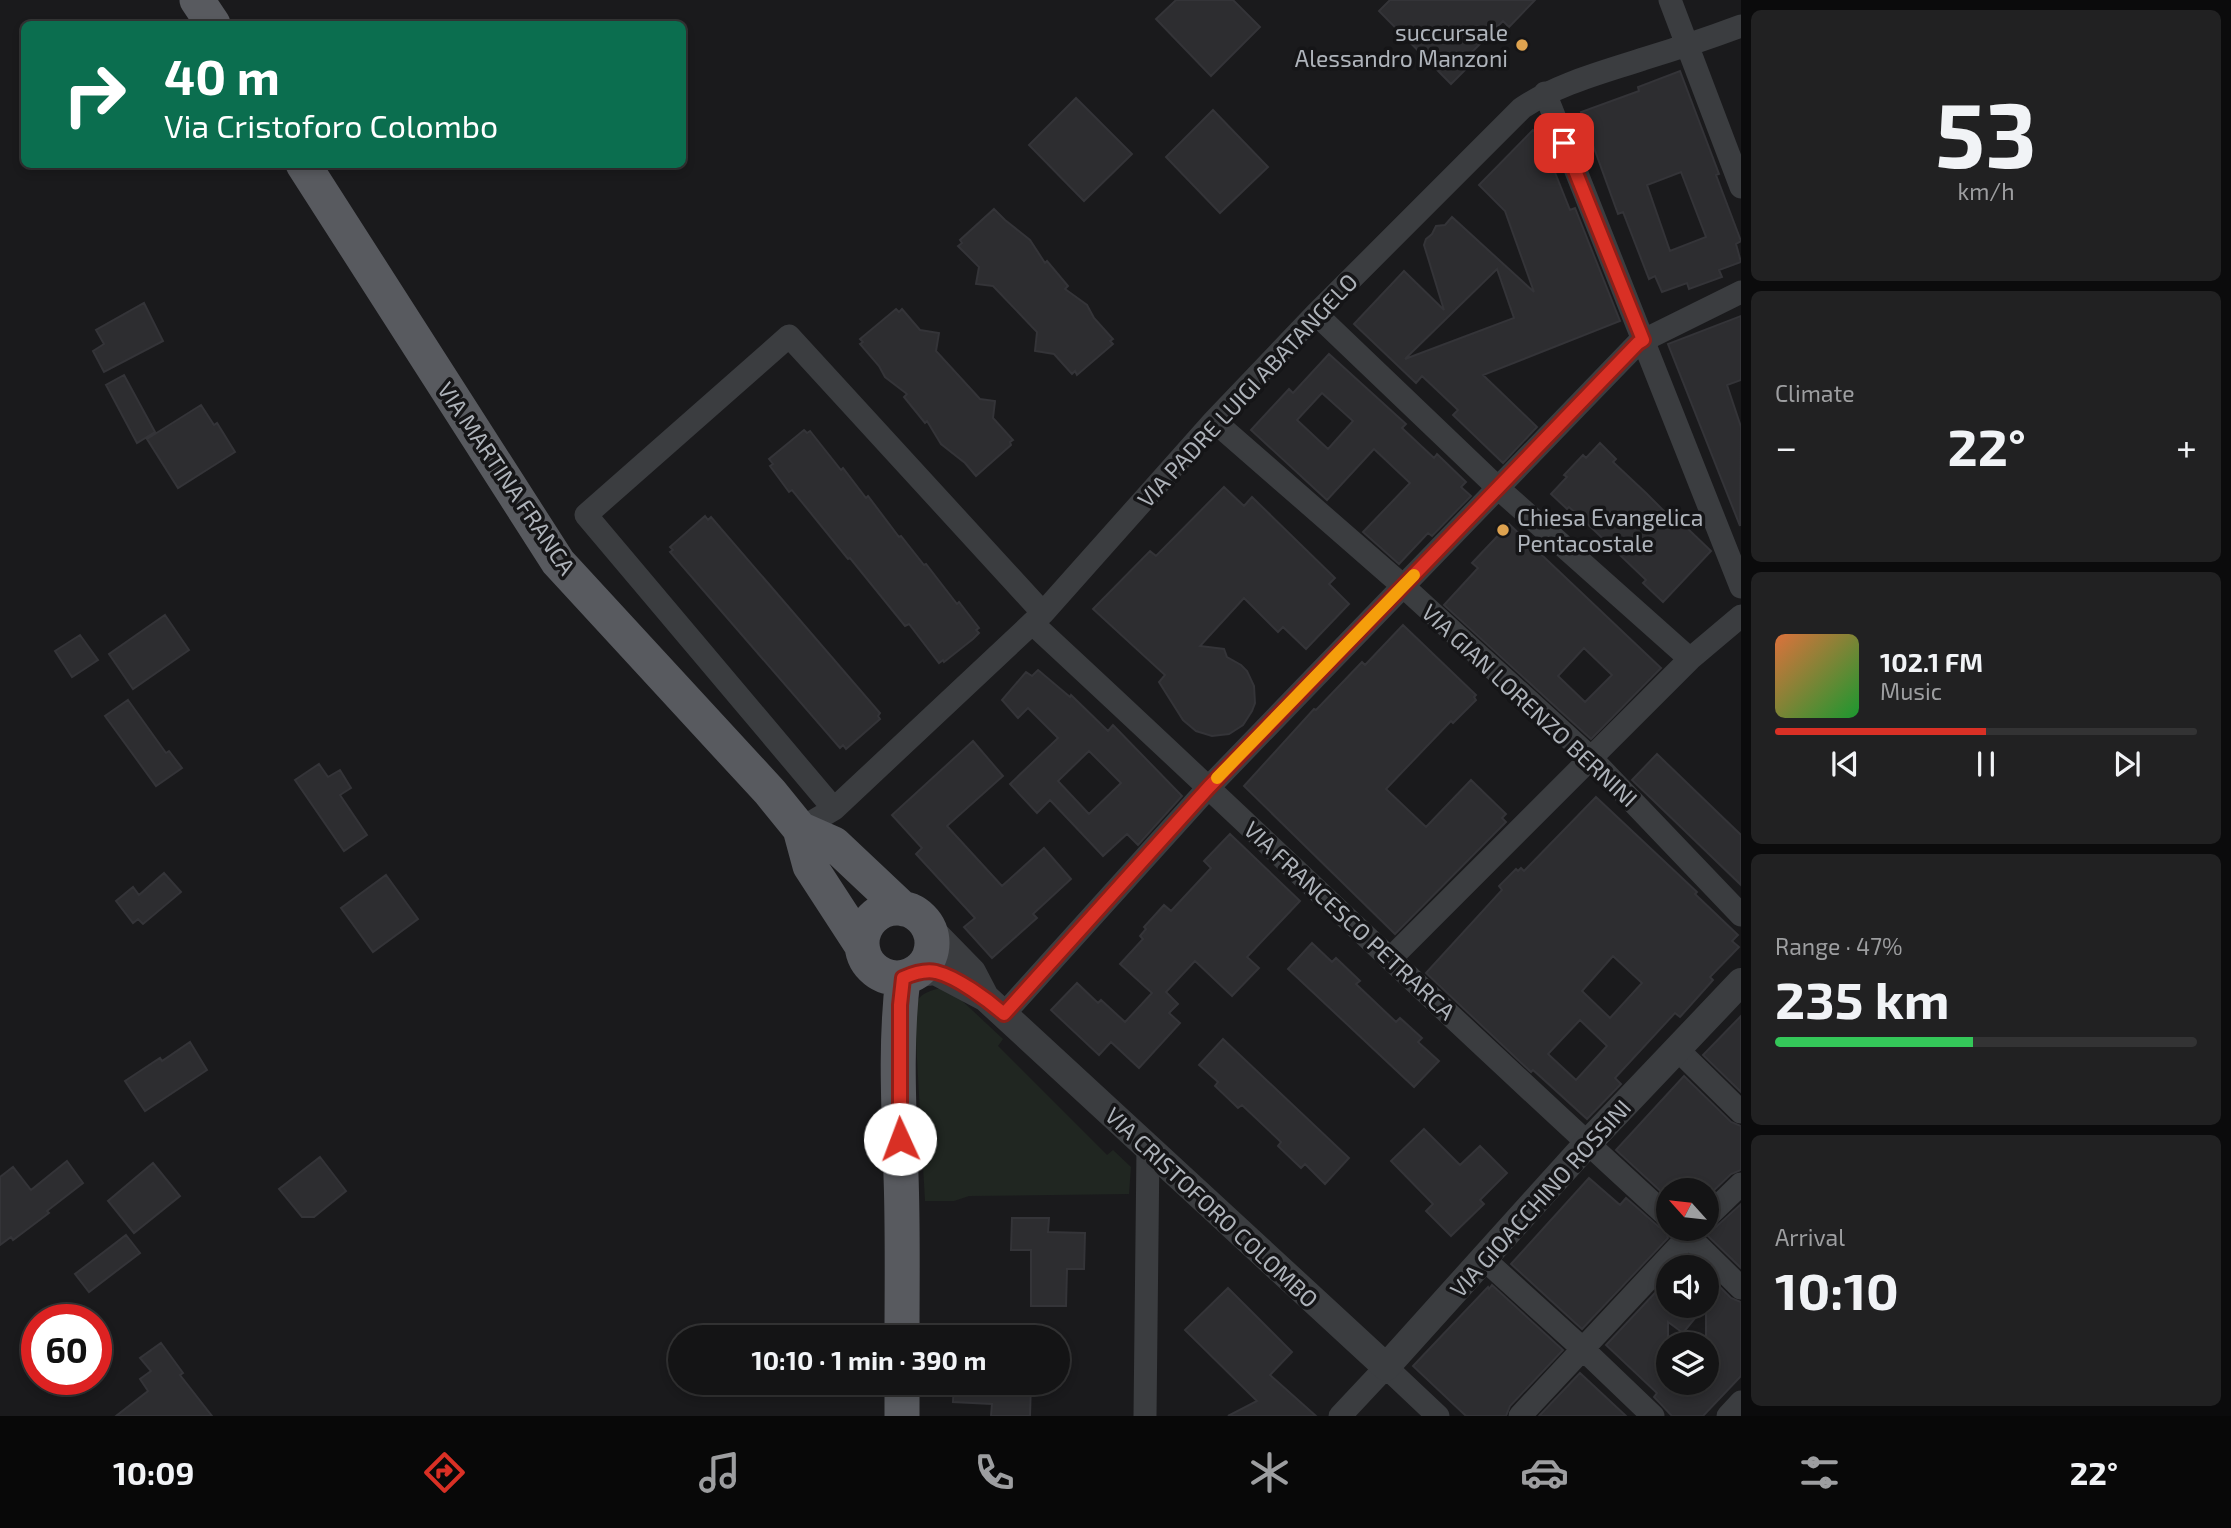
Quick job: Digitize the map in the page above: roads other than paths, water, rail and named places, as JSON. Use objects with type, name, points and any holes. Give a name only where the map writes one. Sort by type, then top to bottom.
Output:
[{"type":"main road","points":[[197,0],[210,21]]},
{"type":"main road","name":"VIA MARTINA FRANCA","points":[[306,168],[558,562],[770,792],[800,829],[810,866],[865,955],[899,1094]]},
{"type":"main road","name":"VIA MARTINA FRANCA","points":[[800,829],[834,844],[916,918]]},
{"type":"main road","points":[[893,908],[916,918],[932,938],[928,959],[909,976],[884,976],[865,955],[863,935],[867,925],[874,917],[893,908]]},
{"type":"main road","name":"VIA MARTINA FRANCA","points":[[902,1325],[900,1005],[909,976]]},
{"type":"main road","points":[[902,1395],[902,1416]]},
{"type":"street","points":[[1670,0],[1741,187]]},
{"type":"street","name":"VIA PADRE LUIGI ABATANGELO","points":[[800,829],[834,810],[1037,618],[1214,421],[1316,314],[1522,108],[1545,93],[1580,79],[1687,46],[1741,26]]},
{"type":"street","points":[[1545,93],[1641,342],[1741,587]]},
{"type":"street","points":[[995,1006],[1641,342],[1741,292]]},
{"type":"street","points":[[1316,314],[1499,488],[1690,659]]},
{"type":"street","name":"VIA FRANCESCO PETRARCA","points":[[834,810],[586,514],[789,335],[1037,618],[1209,787],[1656,1206]]},
{"type":"street","name":"VIA GIAN LORENZO BERNINI","points":[[1214,421],[1403,586],[1591,758],[1741,915]]},
{"type":"street","points":[[1391,958],[1690,659],[1741,616]]},
{"type":"street","name":"VIA CRISTOFORO COLOMBO","points":[[916,918],[972,972],[995,1006]]},
{"type":"street","name":"VIA CRISTOFORO COLOMBO","points":[[909,976],[935,971],[995,1006],[1438,1416]]},
{"type":"street","name":"VIA GIOACCHINO ROSSINI","points":[[1340,1416],[1485,1260],[1587,1144],[1741,982]]},
{"type":"street","points":[[1677,1049],[1741,1112]]},
{"type":"street","points":[[1145,1416],[1148,1148]]},
{"type":"street","points":[[1719,1205],[1741,1184]]},
{"type":"street","points":[[1520,1416],[1679,1241]]},
{"type":"street","points":[[1697,1241],[1741,1287]]},
{"type":"street","points":[[1485,1260],[1653,1416]]},
{"type":"street","points":[[1728,1416],[1741,1402]]},
{"type":"place","name":"succursale Alessandro Manzoni","points":[[1522,45]]},
{"type":"place","name":"Chiesa Evangelica Pentacostale","points":[[1503,530]]}]
